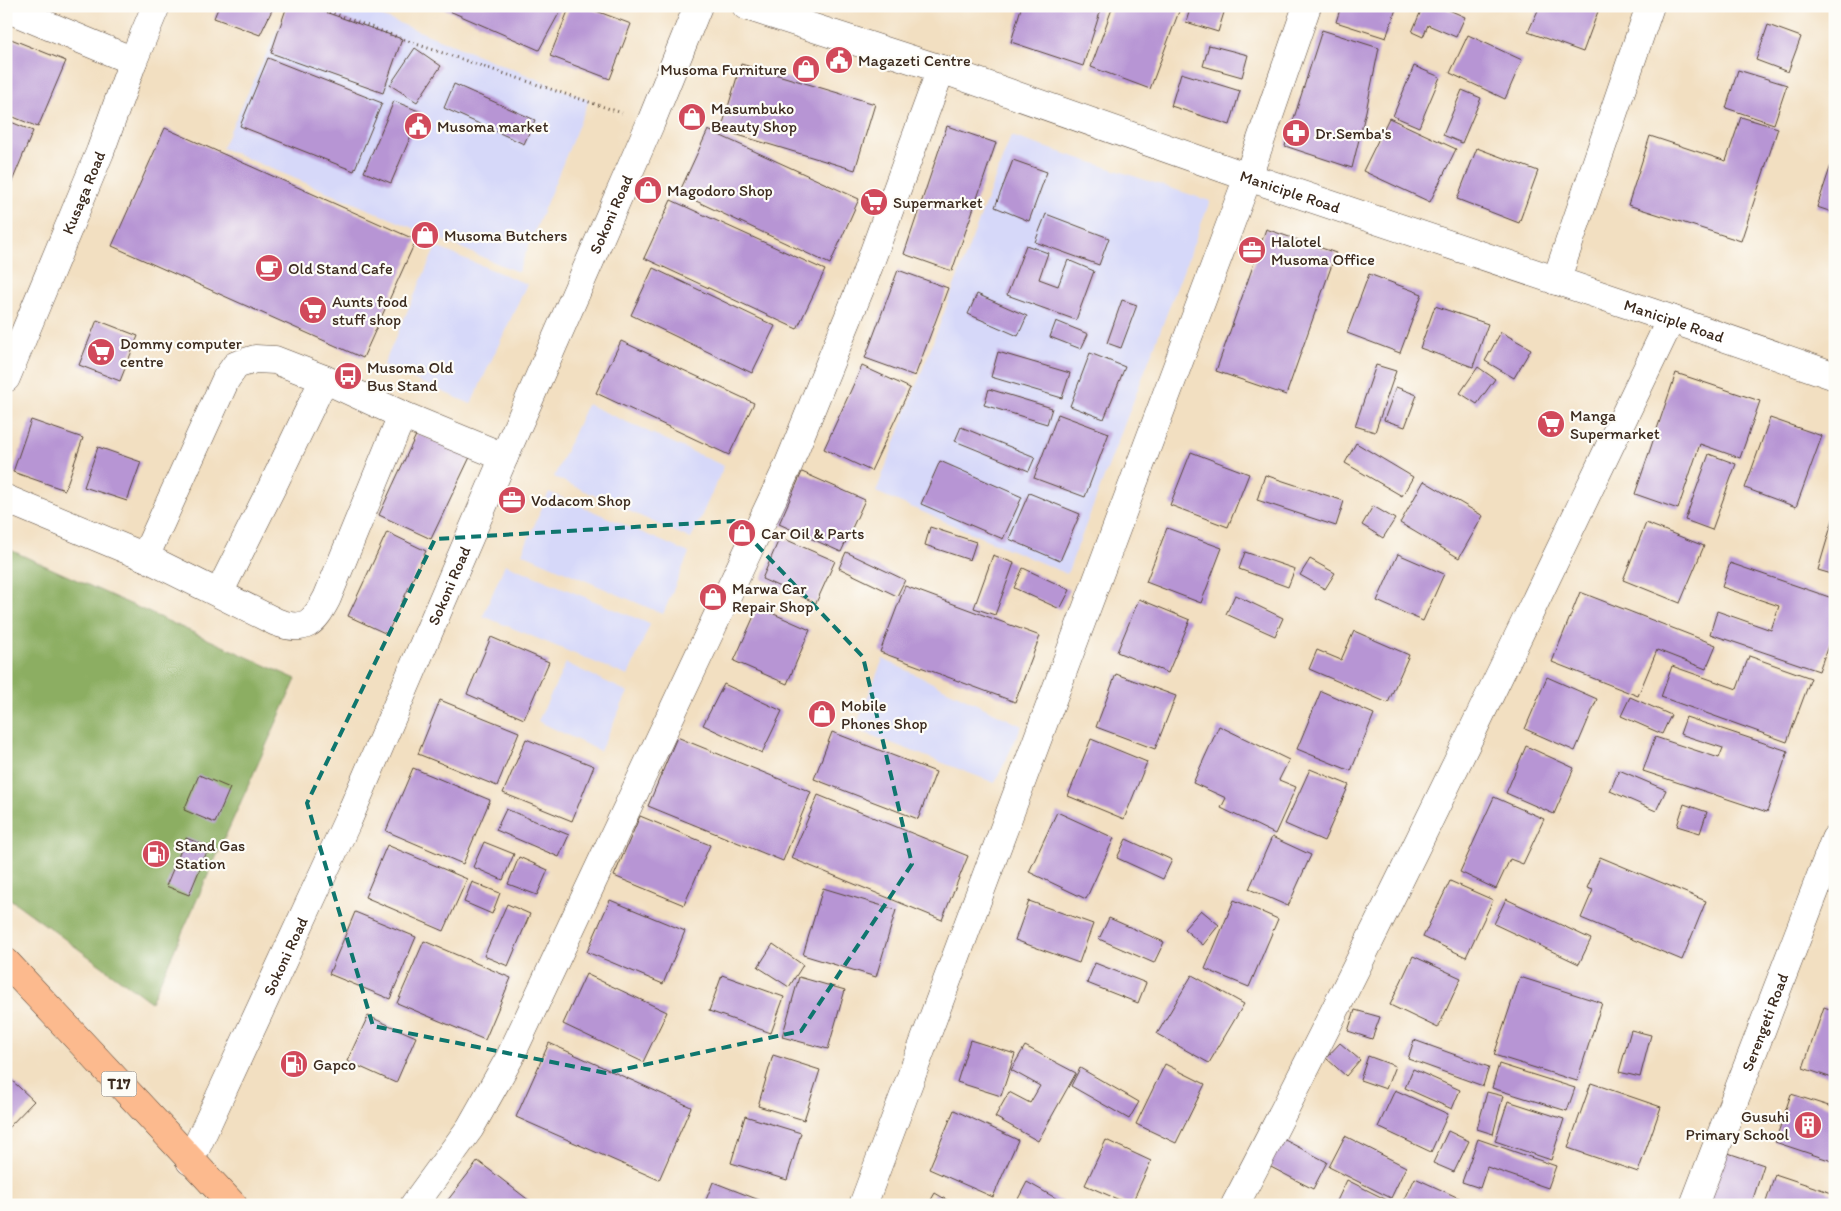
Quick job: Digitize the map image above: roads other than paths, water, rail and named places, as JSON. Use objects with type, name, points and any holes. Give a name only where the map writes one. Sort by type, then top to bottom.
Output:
[{"type":"main road","name":"T17","points":[[6,962],[233,1205]]},
{"type":"street","name":"Kusaga Road","points":[[6,378],[100,152],[133,61],[156,6]]},
{"type":"street","name":"Sokoni Road","points":[[190,1161],[347,822],[651,122],[698,6]]},
{"type":"street","name":"Maniciple Road","points":[[746,6],[941,69],[1248,177],[1835,376]]},
{"type":"street","points":[[863,1205],[1248,177],[1307,6]]},
{"type":"street","points":[[1556,281],[1650,6]]},
{"type":"street","points":[[6,8],[133,61]]},
{"type":"street","points":[[414,1205],[470,1128],[510,1056],[788,466],[864,279],[941,69]]},
{"type":"street","points":[[1236,1205],[1464,748],[1671,319]]},
{"type":"street","points":[[145,556],[226,378],[236,365],[255,359],[275,360],[324,379],[402,415],[504,457]]},
{"type":"street","points":[[218,592],[275,481],[324,379]]},
{"type":"street","points":[[6,499],[145,556],[276,622],[289,627],[304,626],[318,614],[327,598],[402,415]]},
{"type":"street","name":"Serengeti Road","points":[[1694,1205],[1835,838]]},
{"type":"place","name":"Magazeti Centre","points":[[839,60]]},
{"type":"place","name":"Musoma Furniture","points":[[806,69]]},
{"type":"place","name":"Masumbuko Beauty Shop","points":[[692,117]]},
{"type":"place","name":"Musoma market","points":[[418,126]]},
{"type":"place","name":"Dr.Semba's","points":[[1296,133]]},
{"type":"place","name":"Magodoro Shop","points":[[648,190]]},
{"type":"place","name":"Supermarket","points":[[874,202]]},
{"type":"place","name":"Musoma Butchers","points":[[425,235]]},
{"type":"place","name":"Halotel Musoma Office","points":[[1252,250]]},
{"type":"place","name":"Old Stand Cafe","points":[[269,268]]},
{"type":"place","name":"Aunts food stuff shop","points":[[313,310]]},
{"type":"place","name":"Dommy computer centre","points":[[101,352]]},
{"type":"place","name":"Musoma Old Bus Stand","points":[[348,376]]},
{"type":"place","name":"Manga Supermarket","points":[[1551,424]]},
{"type":"place","name":"Vodacom Shop","points":[[512,500]]},
{"type":"place","name":"Car Oil & Parts","points":[[742,533]]},
{"type":"place","name":"Marwa Car Repair Shop","points":[[713,597]]},
{"type":"place","name":"Mobile Phones Shop","points":[[822,714]]},
{"type":"place","name":"Stand Gas Station","points":[[156,854]]},
{"type":"place","name":"Gapco","points":[[294,1064]]},
{"type":"place","name":"Gusuhi Primary School","points":[[1808,1125]]}]
